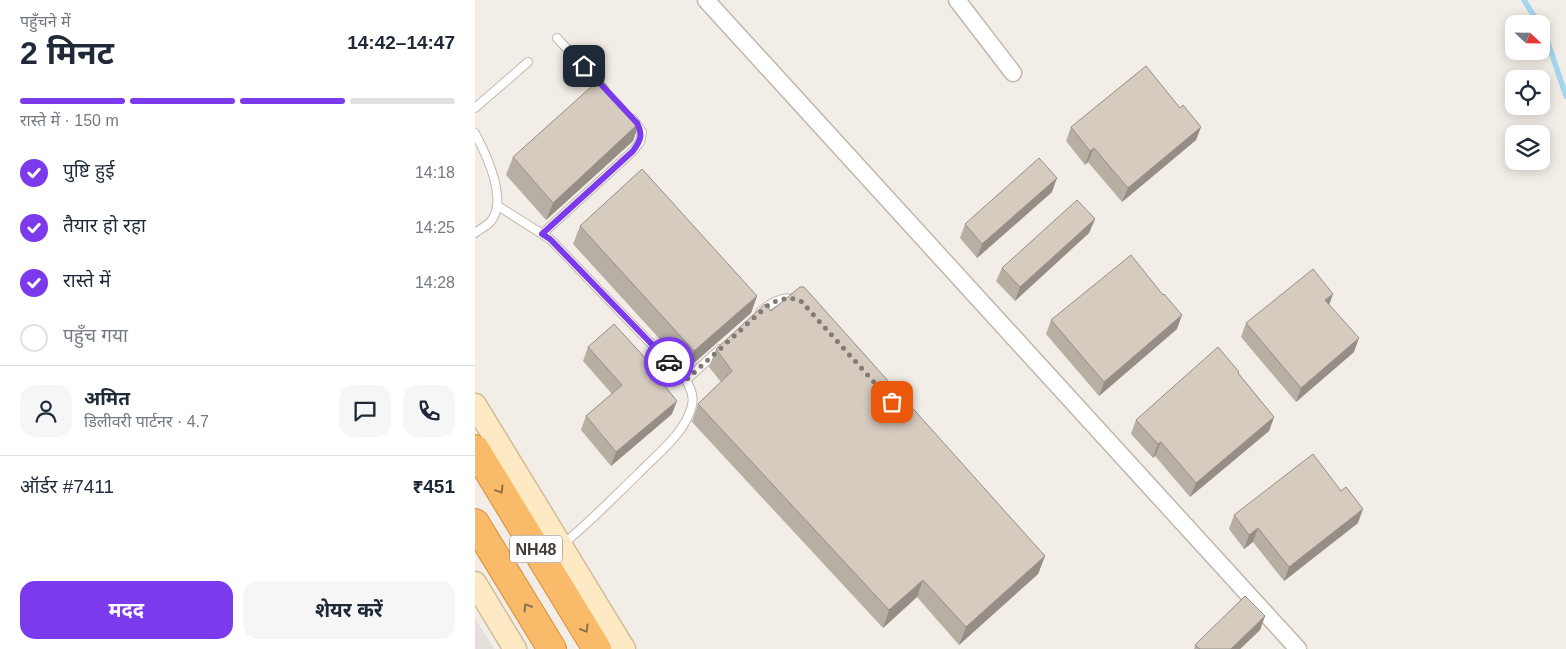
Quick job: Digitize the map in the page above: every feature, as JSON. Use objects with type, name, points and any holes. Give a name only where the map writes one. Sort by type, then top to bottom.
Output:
[{"type":"highway","name":"NH48","points":[[475,449],[597,649]]},
{"type":"highway","name":"NH48","points":[[475,523],[552,649]]},
{"type":"main road","points":[[475,406],[624,649]]},
{"type":"main road","points":[[475,583],[515,649]]},
{"type":"street","points":[[706,0],[1298,649]]},
{"type":"street","points":[[957,0],[1013,73]]},
{"type":"lane","points":[[557,38],[610,95]]},
{"type":"lane","points":[[475,108],[528,62]]},
{"type":"lane","points":[[542,234],[633,151],[640,142],[641,132],[637,123],[630,116]]},
{"type":"lane","points":[[475,133],[493,179],[498,206],[490,222],[475,232]]},
{"type":"lane","points":[[498,206],[550,239],[686,380],[692,390],[693,400],[687,419],[680,430],[582,529],[561,547]]},
{"type":"lane","points":[[752,320],[771,304],[788,297],[800,300],[806,307]]},
{"type":"lane","points":[[686,380],[723,346]]},
{"type":"shaded area","points":[[475,618],[494,649],[475,649]]},
{"type":"building","points":[[1146,66],[1180,108],[1183,105],[1201,127],[1128,188],[1094,148],[1090,151],[1071,127]]},
{"type":"building","points":[[600,79],[639,123],[553,203],[513,157]]},
{"type":"building","points":[[1039,158],[1057,178],[982,244],[965,224]]},
{"type":"building","points":[[642,169],[757,296],[694,351],[580,226]]},
{"type":"building","points":[[1077,200],[1095,219],[1020,287],[1002,268]]},
{"type":"building","points":[[1131,255],[1163,295],[1182,315],[1104,382],[1051,320]]},
{"type":"building","points":[[1313,269],[1333,294],[1325,300],[1359,338],[1301,388],[1246,323]]},
{"type":"building","points":[[800,287],[804,287],[1045,556],[966,627],[923,580],[889,610],[698,404],[732,371],[716,349],[765,304],[771,311]]},
{"type":"building","points":[[614,324],[647,360],[645,362],[677,401],[616,452],[586,416],[622,385],[588,347]]},
{"type":"building","points":[[1218,347],[1274,417],[1196,483],[1161,442],[1158,444],[1136,420]]},
{"type":"building","points":[[1313,454],[1341,491],[1346,487],[1363,509],[1289,567],[1258,528],[1249,535],[1234,515]]},
{"type":"building","points":[[1245,596],[1265,616],[1231,649],[1200,649],[1195,645]]},
{"type":"waterway","points":[[1524,0],[1533,15]]},
{"type":"waterway","points":[[1550,49],[1566,96]]},
{"type":"way so far","points":[[669,362],[686,380],[767,306],[788,297],[800,300],[892,402]]},
{"type":"route","points":[[584,66],[637,123],[641,132],[640,142],[633,151],[542,234],[550,239],[669,362]]}]
